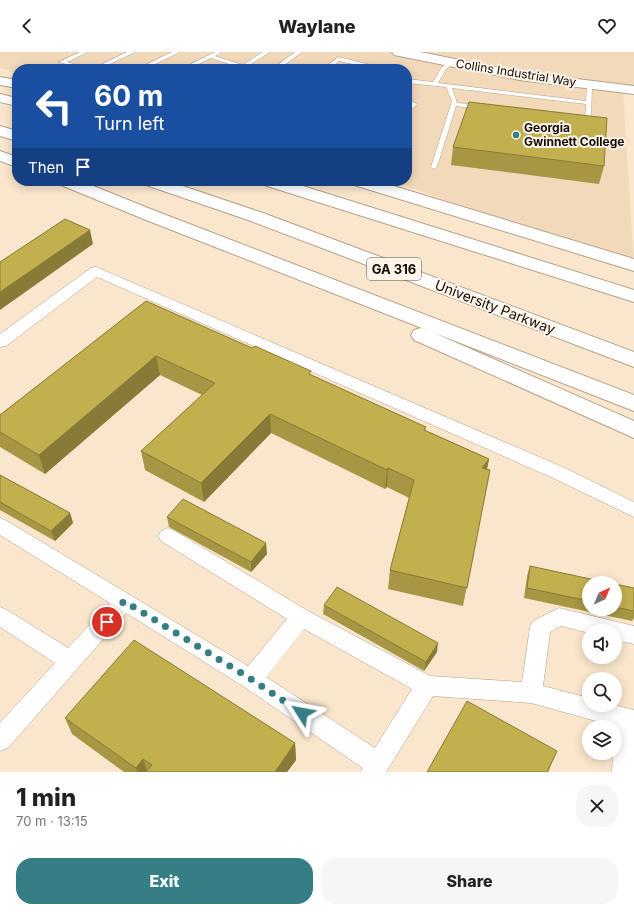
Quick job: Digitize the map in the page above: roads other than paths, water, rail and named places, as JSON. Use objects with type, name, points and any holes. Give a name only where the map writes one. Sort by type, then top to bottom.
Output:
[{"type":"main road","name":"Collins Industrial Way","points":[[399,52],[520,76],[634,90]]},
{"type":"main road","points":[[0,81],[12,83]]},
{"type":"main road","points":[[0,98],[12,101]]},
{"type":"main road","points":[[0,130],[12,134]]},
{"type":"main road","points":[[0,156],[12,160]]},
{"type":"main road","points":[[79,186],[147,214],[634,403]]},
{"type":"main road","name":"University Parkway","points":[[167,186],[257,217],[634,360]]},
{"type":"main road","points":[[286,186],[634,296]]},
{"type":"main road","points":[[376,186],[634,265]]},
{"type":"main road","points":[[147,214],[634,430]]},
{"type":"street","points":[[0,342],[96,271],[560,473],[634,510]]},
{"type":"street","points":[[0,526],[251,679],[376,768],[427,686]]},
{"type":"street","points":[[168,536],[301,617],[427,686],[531,693],[630,720],[624,772]]},
{"type":"street","points":[[0,740],[124,601]]},
{"type":"street","points":[[0,616],[71,662]]},
{"type":"street","points":[[251,679],[301,617]]},
{"type":"street","points":[[531,693],[540,627],[559,617],[634,635]]},
{"type":"lane","points":[[70,64],[62,62],[85,52]]},
{"type":"lane","points":[[105,64],[132,52]]},
{"type":"lane","points":[[151,64],[177,52]]},
{"type":"lane","points":[[194,64],[219,52]]},
{"type":"lane","points":[[248,64],[267,52]]},
{"type":"lane","points":[[282,64],[299,52]]},
{"type":"lane","points":[[210,56],[234,64]]},
{"type":"lane","points":[[332,64],[338,59],[355,64]]},
{"type":"lane","points":[[434,85],[444,68],[451,63]]},
{"type":"lane","points":[[412,82],[589,103]]},
{"type":"lane","points":[[572,119],[588,122],[590,85]]},
{"type":"lane","points":[[434,167],[455,101],[448,86]]},
{"type":"lane","points":[[454,104],[486,108]]},
{"type":"place","name":"Georgia Gwinnett College","points":[[516,135]]}]
